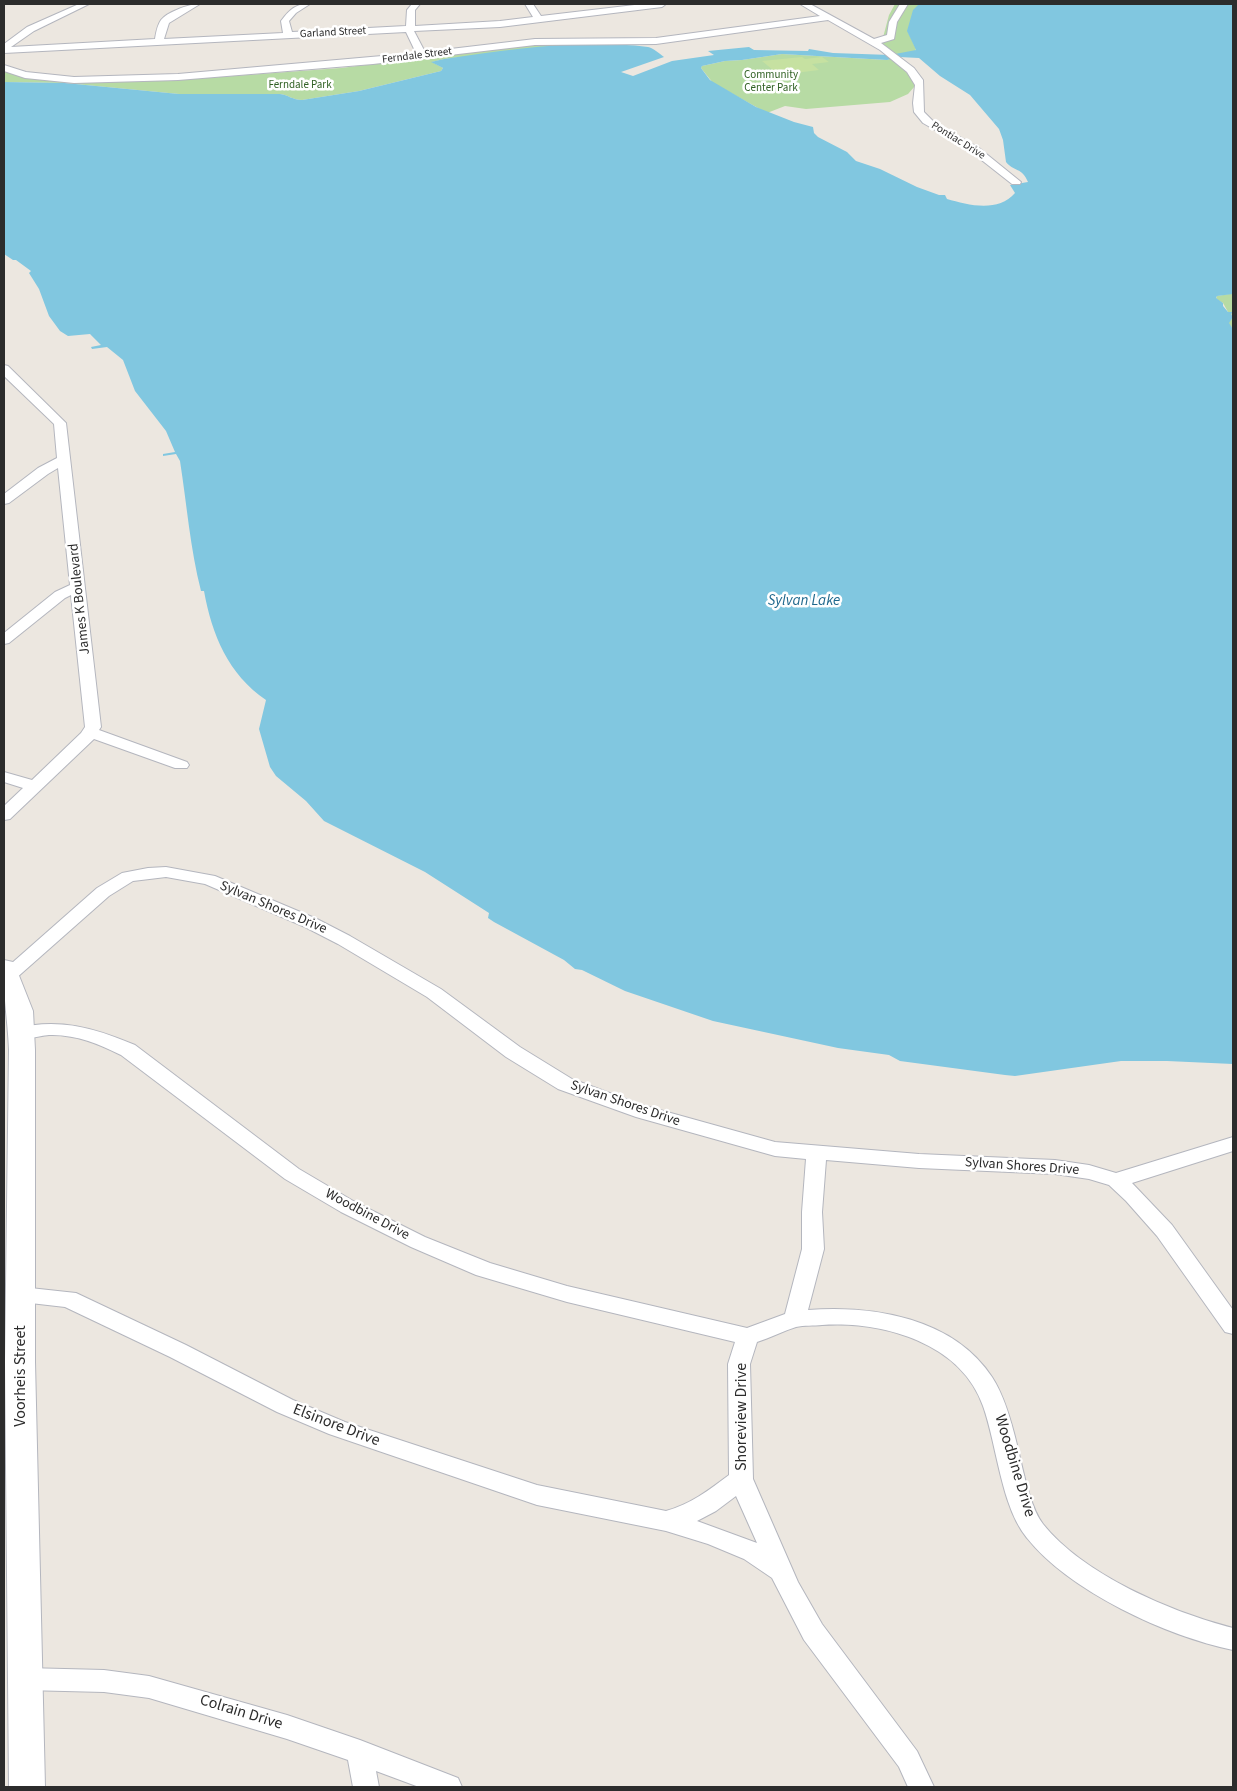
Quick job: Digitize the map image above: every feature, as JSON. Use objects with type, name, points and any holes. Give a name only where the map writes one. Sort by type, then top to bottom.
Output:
[{"type":"street","points":[[4,47],[20,35],[85,4]]},
{"type":"street","points":[[160,39],[165,21],[196,4]]},
{"type":"street","points":[[287,33],[285,21],[292,11],[306,4]]},
{"type":"street","points":[[416,4],[411,10],[411,26],[422,55]]},
{"type":"street","points":[[530,4],[528,5],[537,17]]},
{"type":"street","name":"Garland Street","points":[[537,17],[617,4]]},
{"type":"street","name":"Garland Street","points":[[4,47],[411,26],[537,17],[662,4]]},
{"type":"street","name":"Pontiac Drive","points":[[804,4],[874,42],[893,56],[917,79],[919,87],[916,106],[922,116],[932,125],[964,142],[1016,182]]},
{"type":"street","points":[[874,42],[891,37],[893,22],[904,4]]},
{"type":"street","name":"Ferndale Street","points":[[4,68],[14,73],[37,77],[116,80],[288,70],[553,41],[656,41],[830,17]]},
{"type":"street","name":"James K Boulevard","points":[[4,369],[10,382],[60,422],[93,726],[91,733]]},
{"type":"street","points":[[4,500],[43,471],[64,460]]},
{"type":"street","points":[[4,640],[60,595],[79,587]]},
{"type":"street","points":[[4,815],[91,733],[181,765]]},
{"type":"street","points":[[4,778],[35,786]]},
{"type":"street","name":"Sylvan Shores Drive","points":[[7,981],[103,892],[128,877],[166,872],[193,876],[208,880],[312,923],[352,944],[434,993],[513,1052],[565,1084],[597,1097],[774,1149],[919,1161],[1055,1167],[1090,1172],[1116,1180]]},
{"type":"street","name":"Voorheis Street","points":[[7,981],[20,1011],[21,1033],[21,1295],[12,1428],[25,1679],[27,1787]]},
{"type":"street","name":"Woodbine Drive","points":[[21,1033],[51,1029],[71,1031],[97,1036],[128,1050],[292,1174],[348,1207],[418,1242],[483,1269],[567,1294],[748,1337]]},
{"type":"street","points":[[1116,1180],[1233,1144]]},
{"type":"street","points":[[748,1337],[795,1319],[813,1249],[812,1212],[816,1153]]},
{"type":"street","points":[[1116,1180],[1137,1198],[1163,1229],[1233,1326]]},
{"type":"street","name":"Elsinore Drive","points":[[21,1295],[68,1299],[178,1351],[285,1406],[338,1428],[464,1472],[537,1494],[666,1521],[714,1536],[752,1552],[781,1571]]},
{"type":"street","name":"Woodbine Drive","points":[[795,1319],[854,1316],[875,1319],[915,1330],[951,1348],[981,1378],[996,1408],[1021,1497],[1033,1529],[1053,1552],[1108,1589],[1142,1606],[1188,1625],[1233,1639]]},
{"type":"street","name":"Shoreview Drive","points":[[748,1337],[739,1364],[741,1479],[781,1571],[814,1632],[908,1759],[921,1787]]},
{"type":"street","name":"Elsinore Drive","points":[[666,1521],[687,1515],[708,1504],[741,1479]]},
{"type":"street","name":"Colrain Drive","points":[[25,1679],[104,1681],[149,1687],[278,1724],[360,1752],[449,1787]]},
{"type":"street","points":[[360,1752],[366,1787]]},
{"type":"green space","points":[[895,4],[919,4],[908,32],[916,49],[915,51],[895,55],[881,45],[889,15]]},
{"type":"green space","name":"Ferndale Park","points":[[554,42],[574,45],[444,59],[432,62],[443,68],[441,71],[359,91],[302,100],[280,94],[179,94],[65,83],[4,82],[4,71],[28,77],[164,79],[166,81],[341,68]]},
{"type":"green space","name":"Community Center Park","points":[[782,54],[887,60],[892,58],[909,75],[915,86],[908,94],[890,102],[806,109],[785,106],[767,113],[713,83],[701,68],[702,66],[725,61]]},
{"type":"green space","points":[[802,57],[805,59],[822,57],[829,62],[812,64],[819,70],[779,75],[762,61]]},
{"type":"green space","points":[[1233,294],[1233,317],[1232,312],[1228,312],[1223,303],[1216,299],[1217,296]]},
{"type":"green space","points":[[1233,317],[1233,329],[1228,323]]},
{"type":"water","name":"Sylvan Lake","points":[[919,4],[1233,4],[1233,294],[1217,296],[1216,298],[1223,303],[1228,312],[1233,312],[1231,314],[1233,317],[1229,323],[1233,329],[1233,1064],[1121,1061],[1015,1076],[900,1061],[889,1055],[838,1048],[713,1021],[625,991],[582,970],[575,969],[564,960],[494,922],[488,918],[489,913],[425,872],[324,821],[306,801],[276,776],[270,767],[259,729],[266,700],[241,678],[232,666],[217,638],[204,591],[201,591],[197,575],[180,461],[176,454],[163,456],[163,454],[175,452],[166,431],[135,391],[123,360],[107,347],[92,349],[91,347],[101,345],[90,334],[68,336],[60,331],[49,316],[39,289],[29,273],[31,271],[4,254],[4,82],[65,83],[179,94],[280,94],[302,100],[359,91],[441,71],[443,68],[431,62],[520,49],[597,44],[623,45],[648,47],[664,57],[621,72],[633,76],[672,61],[714,55],[708,51],[749,47],[754,50],[808,51],[809,49],[833,53],[890,55],[916,50],[907,31],[913,10]],"holes":[[[782,54],[887,60],[899,57],[919,58],[940,76],[970,95],[999,129],[1003,140],[1006,162],[1021,172],[1028,182],[1010,185],[1015,193],[1008,199],[992,205],[973,205],[947,199],[945,195],[939,195],[917,187],[880,169],[856,161],[847,152],[818,137],[814,133],[813,127],[794,122],[756,107],[710,80],[701,68],[702,66],[725,61]]]}]
